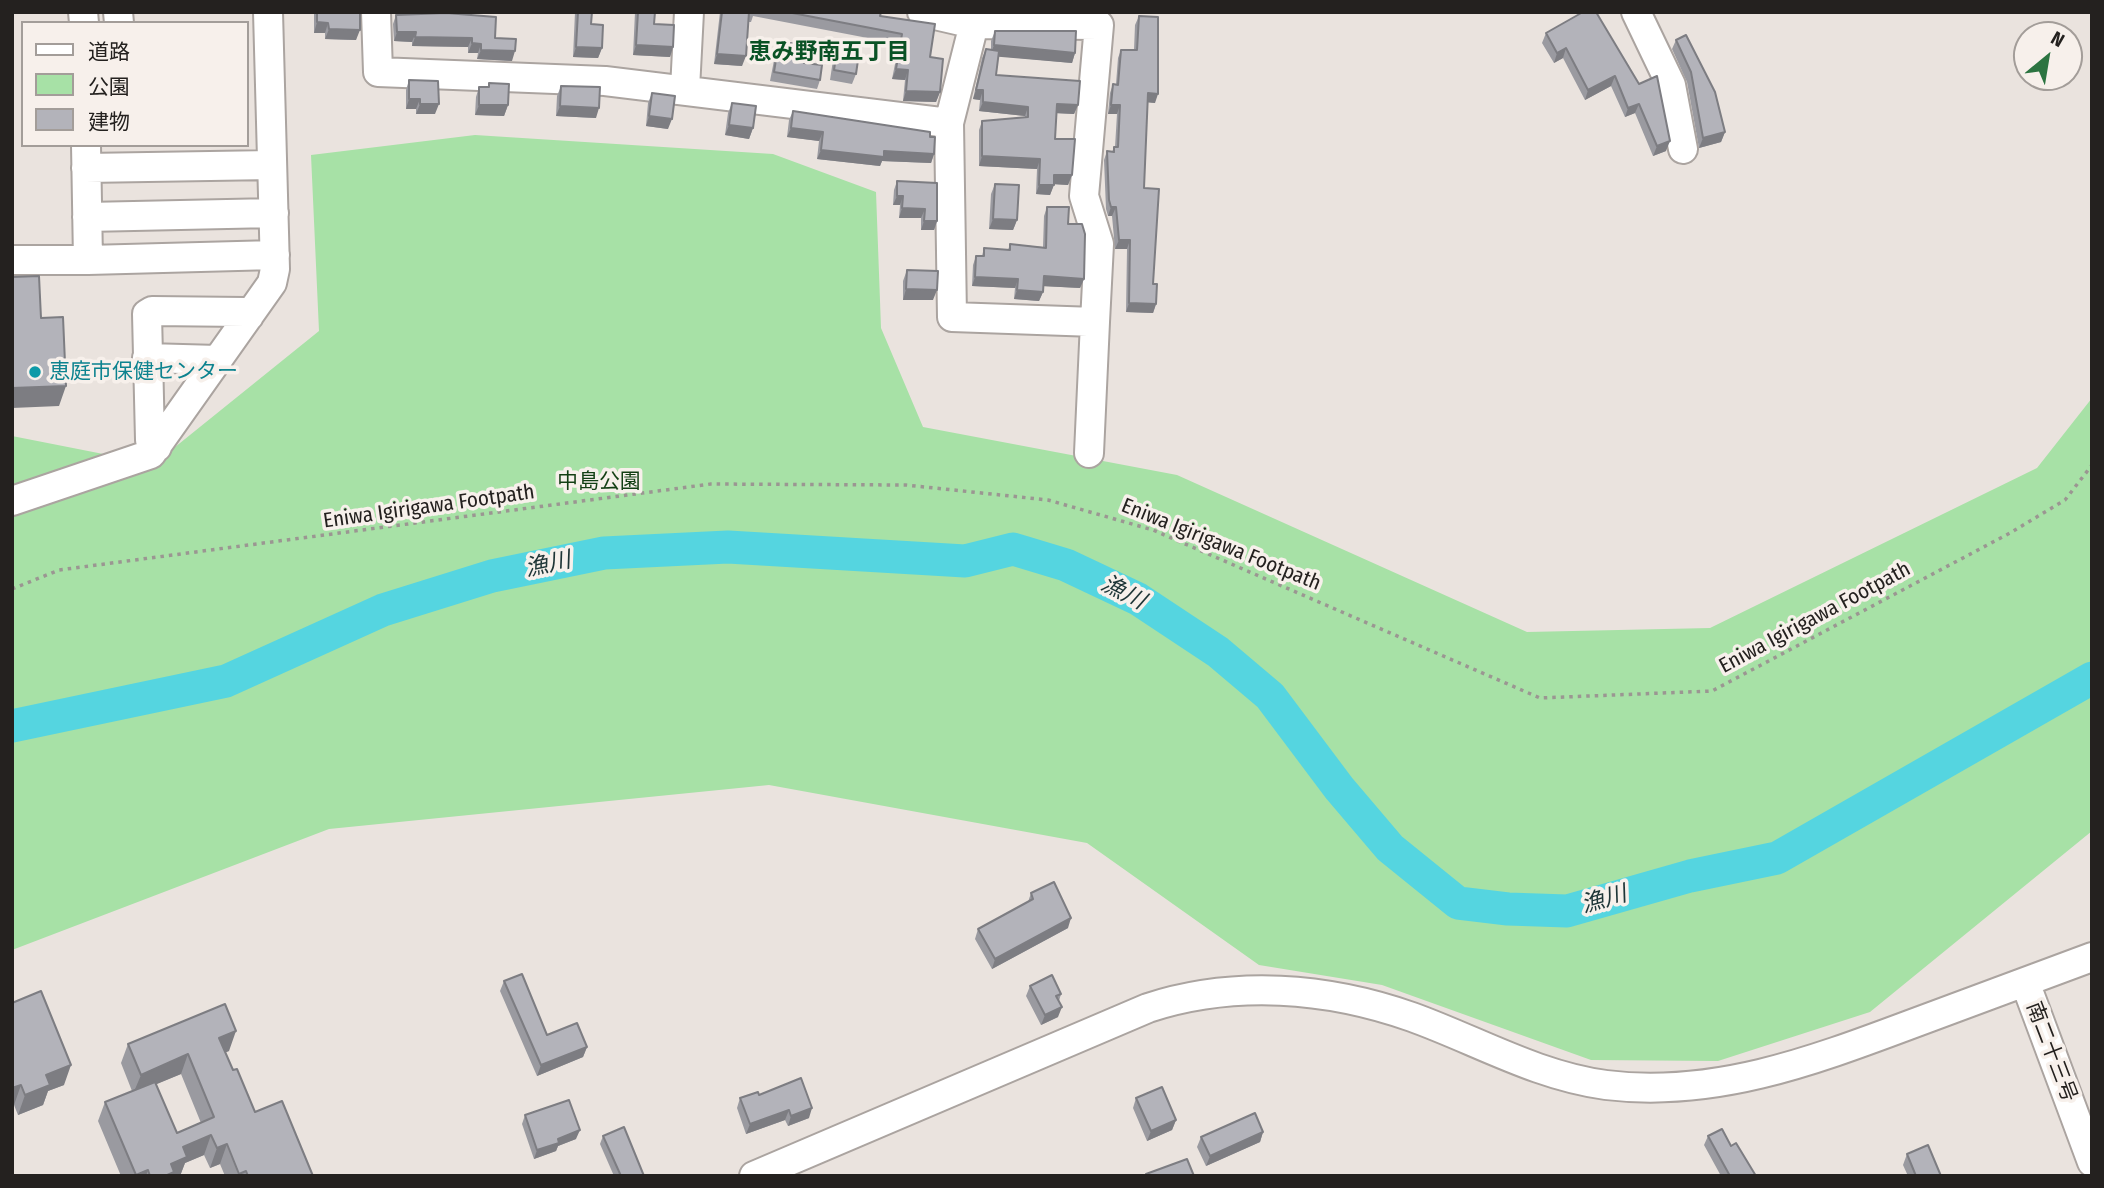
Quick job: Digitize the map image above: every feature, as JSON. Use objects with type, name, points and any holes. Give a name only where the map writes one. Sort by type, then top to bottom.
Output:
[{"type":"street","points":[[12,501],[151,454],[272,283],[275,255],[272,165],[259,118],[258,56],[268,12]]},
{"type":"street","points":[[376,12],[378,72],[605,81],[949,122]]},
{"type":"street","points":[[685,89],[689,12]]},
{"type":"street","points":[[922,12],[974,18],[1099,25],[1084,196],[1099,244],[1090,453]]},
{"type":"street","points":[[1636,12],[1671,85],[1683,149]]},
{"type":"street","points":[[974,18],[949,122],[951,317],[1095,322]]},
{"type":"street","points":[[88,260],[86,157],[272,165]]},
{"type":"street","points":[[87,217],[274,213]]},
{"type":"street","points":[[12,260],[275,255]]},
{"type":"street","points":[[157,447],[150,440],[147,314],[152,311],[245,312],[249,316]]},
{"type":"street","points":[[147,358],[218,360]]},
{"type":"street","points":[[754,1176],[1148,1008],[1199,994],[1247,988],[1308,993],[1365,1004],[1413,1017],[1461,1039],[1549,1072],[1605,1085],[1660,1087],[1720,1083],[1772,1073],[1831,1055],[2092,957]]},
{"type":"street","name":"南二十三号","points":[[2025,982],[2092,1162]]},
{"type":"path","name":"Eniwa Igirigawa Footpath","points":[[12,589],[59,570],[710,484],[906,485],[1048,500],[1153,530],[1540,698],[1712,691],[2010,533],[2065,500],[2092,465]]},
{"type":"green space","name":"中島公園","points":[[475,135],[773,154],[876,192],[881,328],[923,427],[1177,475],[1527,632],[1710,628],[2037,468],[2092,398],[2092,831],[1870,1012],[1718,1061],[1591,1060],[1382,985],[1259,965],[1087,843],[769,785],[329,829],[12,950],[12,436],[154,464],[319,331],[311,155]]},
{"type":"building","points":[[317,12],[360,12],[360,30],[329,29],[328,23],[317,22]]},
{"type":"building","points":[[578,12],[592,12],[591,24],[603,25],[602,48],[576,47]]},
{"type":"building","points":[[638,12],[655,12],[654,24],[674,25],[673,47],[636,45]]},
{"type":"building","points":[[722,12],[749,12],[746,56],[717,54]]},
{"type":"building","points":[[787,12],[881,12],[880,16],[935,24],[930,57],[943,59],[940,92],[906,91],[908,70],[896,69],[902,34]]},
{"type":"building","points":[[1583,12],[1596,12],[1639,84],[1657,76],[1670,141],[1657,146],[1639,104],[1628,108],[1615,76],[1588,90],[1566,48],[1557,53],[1546,33]]},
{"type":"building","points":[[446,13],[496,17],[495,38],[516,39],[515,51],[481,50],[481,44],[472,43],[472,38],[415,37],[416,32],[397,32],[396,15]]},
{"type":"building","points":[[1139,16],[1158,17],[1158,94],[1148,93],[1144,188],[1159,189],[1153,284],[1157,284],[1156,304],[1129,303],[1130,240],[1119,240],[1116,207],[1111,207],[1109,200],[1107,151],[1114,152],[1114,147],[1118,147],[1120,105],[1111,105],[1113,84],[1118,85],[1121,50],[1137,50]]},
{"type":"building","points":[[995,31],[1076,31],[1075,53],[994,45]]},
{"type":"building","points":[[1686,35],[1715,92],[1725,132],[1703,138],[1691,72],[1676,40]]},
{"type":"building","points":[[779,41],[807,46],[804,63],[822,65],[820,80],[774,72]]},
{"type":"building","points":[[986,49],[999,51],[996,75],[1080,81],[1078,105],[1057,104],[1055,139],[1075,139],[1072,175],[1054,175],[1054,185],[1039,185],[1040,159],[982,156],[982,121],[1028,117],[1028,107],[983,102],[983,90],[976,90]]},
{"type":"building","points":[[837,50],[859,53],[856,74],[834,70]]},
{"type":"building","points":[[409,80],[438,81],[439,104],[420,104],[420,99],[409,99]]},
{"type":"building","points":[[489,83],[509,84],[508,105],[479,105],[479,87],[489,87]]},
{"type":"building","points":[[561,86],[600,87],[599,108],[560,106]]},
{"type":"building","points":[[652,93],[675,96],[672,119],[649,116]]},
{"type":"building","points":[[732,103],[756,106],[753,128],[729,125]]},
{"type":"building","points":[[793,111],[930,132],[930,137],[935,137],[934,154],[884,151],[884,157],[821,150],[823,132],[791,128]]},
{"type":"building","points":[[897,181],[937,183],[937,221],[924,221],[925,209],[902,208],[903,196],[897,196]]},
{"type":"building","points":[[995,184],[1019,185],[1017,220],[993,219]]},
{"type":"building","points":[[1047,207],[1069,207],[1068,224],[1082,224],[1085,234],[1084,279],[1044,276],[1043,292],[1017,290],[1018,279],[975,277],[976,256],[984,256],[984,248],[1010,250],[1010,244],[1046,248]]},
{"type":"building","points":[[907,270],[938,271],[937,290],[906,289]]},
{"type":"building","name":"恵庭市保健センター","points":[[39,276],[41,318],[63,317],[66,386],[12,388],[12,277]]},
{"type":"building","points":[[1054,882],[1071,918],[995,959],[978,929],[1033,899],[1031,893]]},
{"type":"building","points":[[522,974],[547,1035],[577,1023],[587,1047],[541,1065],[504,981]]},
{"type":"building","points":[[1052,975],[1061,994],[1056,996],[1062,1007],[1045,1015],[1030,986]]},
{"type":"building","points":[[41,991],[71,1065],[46,1075],[50,1085],[25,1095],[21,1085],[12,1088],[12,1003]]},
{"type":"building","points":[[225,1004],[236,1031],[219,1038],[233,1070],[237,1069],[255,1112],[282,1101],[313,1176],[248,1176],[246,1171],[239,1174],[227,1144],[217,1148],[211,1135],[183,1147],[187,1157],[171,1164],[174,1172],[165,1176],[150,1176],[148,1170],[136,1175],[105,1102],[155,1082],[177,1133],[214,1117],[188,1054],[141,1075],[128,1044]]},
{"type":"building","points":[[801,1078],[812,1108],[791,1116],[789,1110],[750,1124],[740,1098],[758,1092],[759,1095]]},
{"type":"building","points":[[1162,1087],[1176,1120],[1151,1131],[1136,1098]]},
{"type":"building","points":[[569,1100],[580,1130],[558,1139],[559,1143],[537,1150],[525,1115]]},
{"type":"building","points":[[1255,1113],[1263,1132],[1210,1156],[1201,1137]]},
{"type":"building","points":[[624,1127],[644,1176],[621,1176],[603,1136]]},
{"type":"building","points":[[1722,1129],[1731,1146],[1736,1143],[1756,1176],[1730,1176],[1708,1136]]},
{"type":"building","points":[[1928,1145],[1941,1176],[1916,1176],[1907,1154]]},
{"type":"building","points":[[1187,1159],[1194,1176],[1146,1176],[1146,1174]]},
{"type":"waterway","name":"漁川","points":[[12,726],[226,681],[383,610],[492,576],[604,553],[728,547],[965,561],[1013,549],[1066,565],[1138,599],[1218,652],[1270,696],[1339,788],[1390,848],[1458,903],[1508,909],[1567,911],[1690,876],[1777,858],[2092,678]]},
{"type":"place","name":"恵庭市保健センター","points":[[35,372]]},
{"type":"district","name":"恵み野南五丁目","points":[[829,53]]}]
